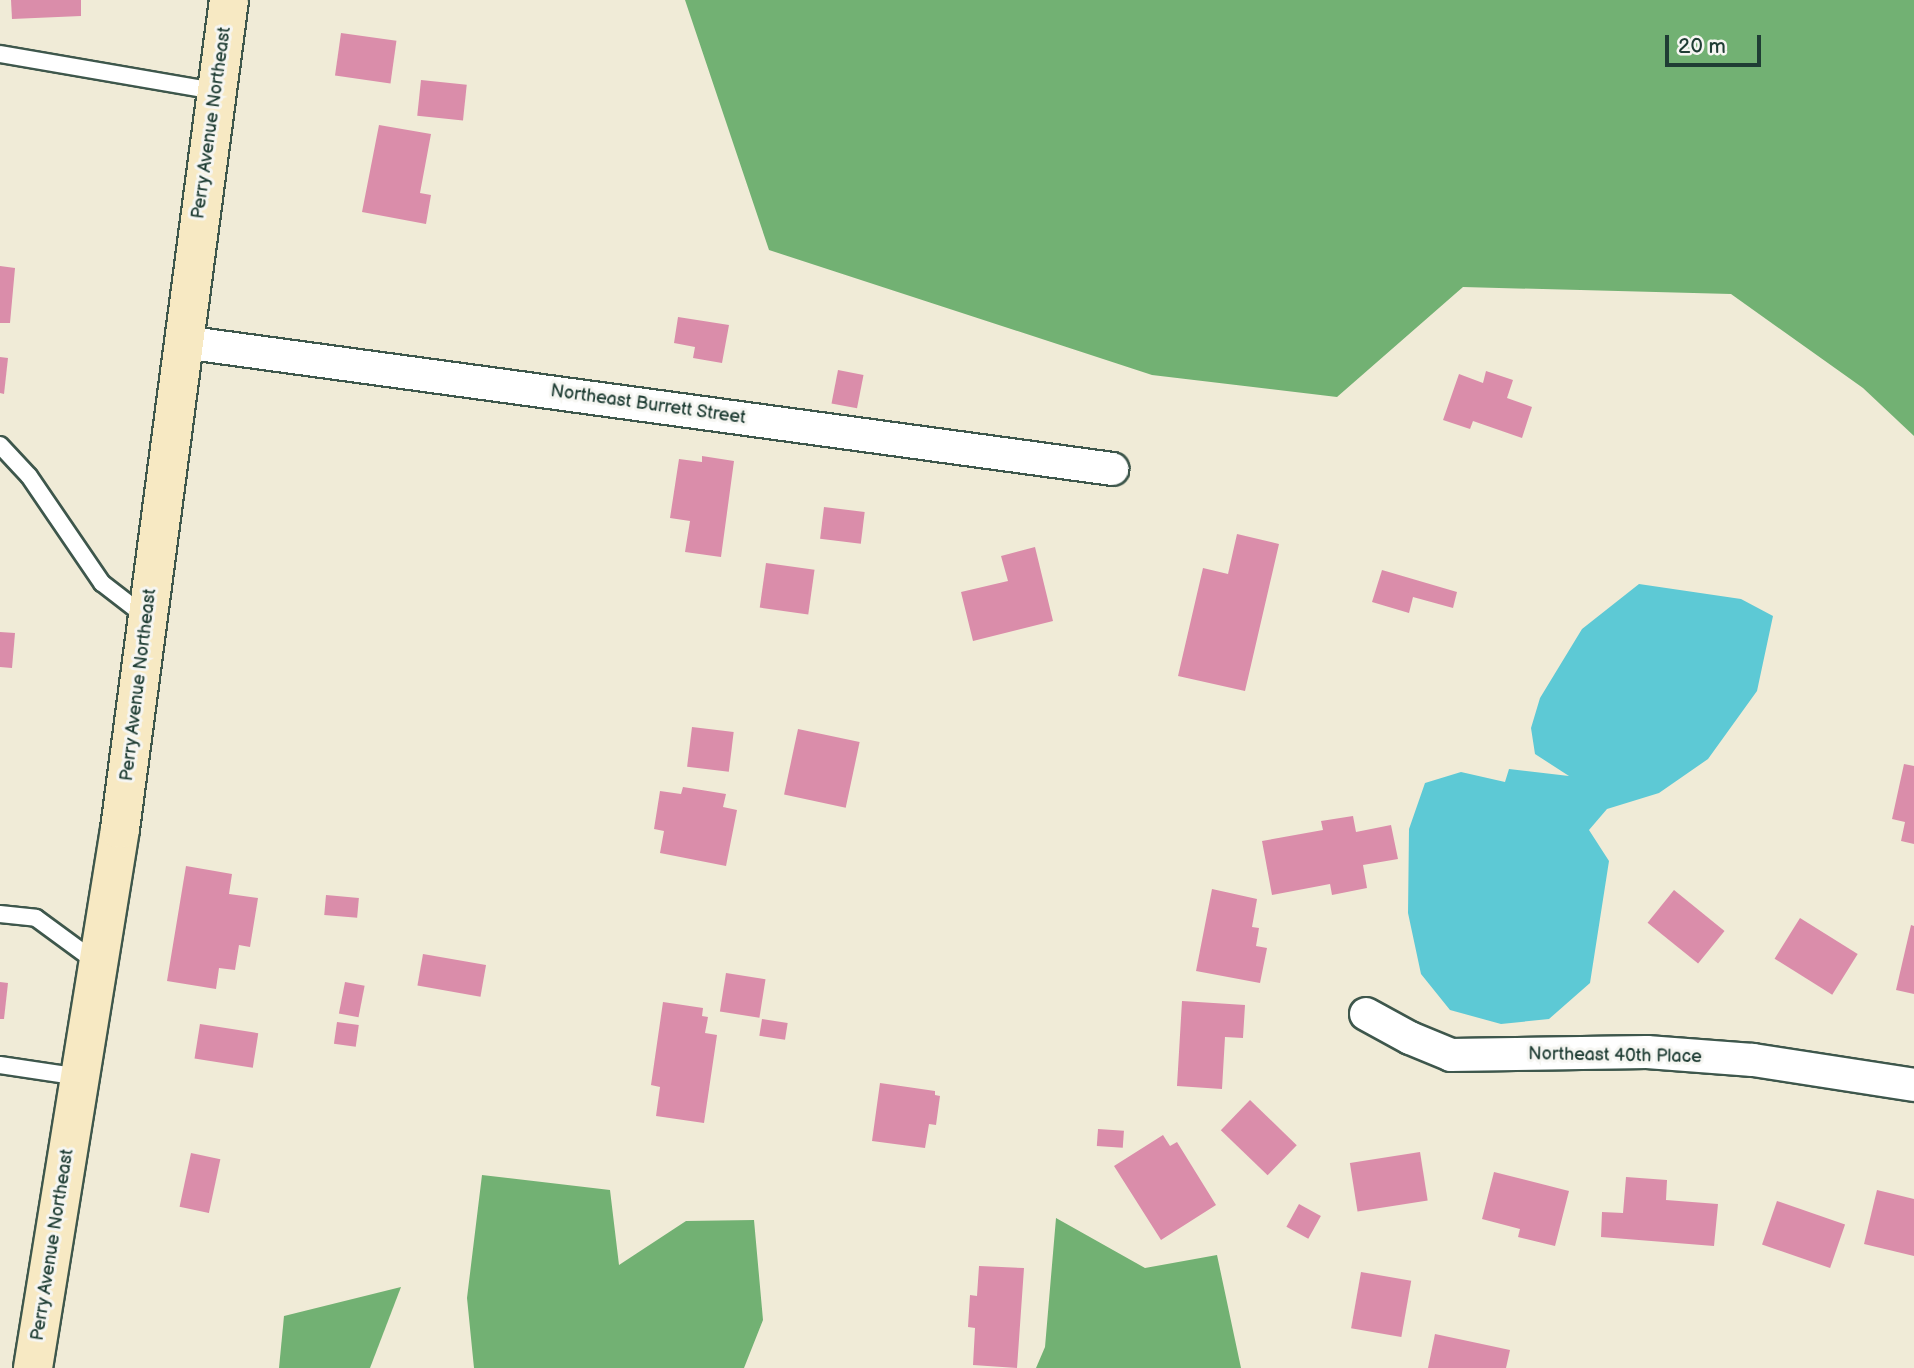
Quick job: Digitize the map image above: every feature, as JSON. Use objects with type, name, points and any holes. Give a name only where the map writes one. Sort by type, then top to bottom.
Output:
[{"type":"main road","name":"Perry Avenue Northeast","points":[[33,1368],[120,829],[229,0]]},
{"type":"street","name":"Northeast Burrett Street","points":[[183,342],[1112,469]]},
{"type":"street","name":"Northeast 40th Place","points":[[1366,1014],[1410,1038],[1451,1055],[1647,1052],[1753,1060],[1914,1085]]},
{"type":"lane","points":[[0,54],[215,91]]},
{"type":"lane","points":[[0,445],[29,476],[102,583],[148,618]]},
{"type":"lane","points":[[0,914],[36,918],[98,964]]},
{"type":"lane","points":[[0,1065],[80,1077]]},
{"type":"green space","points":[[685,0],[1914,0],[1914,436],[1863,388],[1731,294],[1463,287],[1337,397],[1152,375],[769,250]]},
{"type":"green space","points":[[482,1175],[610,1190],[619,1265],[686,1221],[754,1220],[763,1320],[744,1368],[474,1368],[467,1298]]},
{"type":"green space","points":[[1056,1218],[1145,1268],[1217,1255],[1241,1368],[1036,1368],[1045,1347]]},
{"type":"green space","points":[[401,1287],[370,1368],[279,1368],[284,1316]]},
{"type":"water","points":[[1639,584],[1741,599],[1773,616],[1757,691],[1708,759],[1659,793],[1607,809],[1589,830],[1609,861],[1590,983],[1549,1019],[1501,1024],[1450,1010],[1421,974],[1408,913],[1409,829],[1425,783],[1461,772],[1505,782],[1509,769],[1569,776],[1535,754],[1531,728],[1540,698],[1582,629]]},
{"type":"building","points":[[11,0],[81,0],[81,16],[12,19]]},
{"type":"building","points":[[341,33],[396,41],[390,83],[335,76]]},
{"type":"building","points":[[421,80],[467,85],[463,121],[417,116]]},
{"type":"building","points":[[379,125],[431,134],[420,193],[431,195],[426,224],[362,212]]},
{"type":"building","points":[[0,266],[15,268],[10,323],[0,323]]},
{"type":"building","points":[[678,317],[729,325],[722,363],[693,358],[695,347],[674,343]]},
{"type":"building","points":[[0,357],[8,358],[4,394],[0,393]]},
{"type":"building","points":[[838,370],[864,375],[857,408],[832,403]]},
{"type":"building","points":[[1486,371],[1513,380],[1507,398],[1532,407],[1522,438],[1473,421],[1470,429],[1443,420],[1459,374],[1483,383]]},
{"type":"building","points":[[702,456],[734,461],[721,557],[685,552],[690,521],[670,518],[679,459],[702,462]]},
{"type":"building","points":[[824,507],[865,512],[861,544],[820,539]]},
{"type":"building","points":[[1237,534],[1279,544],[1245,691],[1178,676],[1203,568],[1228,574]]},
{"type":"building","points":[[1035,547],[1053,621],[973,641],[961,592],[1008,581],[1001,556]]},
{"type":"building","points":[[766,563],[815,570],[808,614],[760,608]]},
{"type":"building","points":[[1382,570],[1457,592],[1453,608],[1413,597],[1409,613],[1372,602]]},
{"type":"building","points":[[0,632],[15,633],[12,668],[0,667]]},
{"type":"building","points":[[692,727],[734,732],[729,772],[687,767]]},
{"type":"building","points":[[798,729],[860,742],[846,808],[784,795]]},
{"type":"building","points":[[1904,764],[1914,766],[1914,844],[1901,841],[1905,822],[1892,819]]},
{"type":"building","points":[[683,787],[726,794],[723,807],[737,810],[726,866],[660,853],[664,831],[654,829],[660,791],[681,794]]},
{"type":"building","points":[[1353,816],[1356,832],[1391,825],[1398,859],[1363,865],[1367,888],[1332,895],[1330,884],[1272,895],[1262,841],[1323,830],[1321,821]]},
{"type":"building","points":[[186,866],[232,874],[229,894],[258,898],[250,947],[239,945],[235,970],[219,968],[216,989],[167,981]]},
{"type":"building","points":[[1212,889],[1257,899],[1252,927],[1259,928],[1256,946],[1267,948],[1260,983],[1196,971]]},
{"type":"building","points":[[1674,890],[1725,931],[1698,964],[1648,923]]},
{"type":"building","points":[[326,895],[359,898],[357,918],[324,915]]},
{"type":"building","points":[[1800,918],[1858,954],[1832,995],[1775,959]]},
{"type":"building","points":[[1911,925],[1914,926],[1914,994],[1896,990]]},
{"type":"building","points":[[423,954],[486,965],[480,997],[417,986]]},
{"type":"building","points":[[726,973],[766,979],[759,1018],[720,1012]]},
{"type":"building","points":[[0,982],[8,983],[4,1019],[0,1019]]},
{"type":"building","points":[[345,982],[365,986],[359,1017],[339,1013]]},
{"type":"building","points":[[1182,1001],[1245,1005],[1243,1038],[1225,1037],[1222,1089],[1177,1086]]},
{"type":"building","points":[[663,1002],[703,1008],[702,1016],[708,1017],[705,1033],[717,1035],[704,1123],[656,1116],[660,1087],[651,1085]]},
{"type":"building","points":[[762,1019],[788,1023],[785,1040],[759,1036]]},
{"type":"building","points":[[337,1022],[359,1025],[356,1047],[334,1044]]},
{"type":"building","points":[[200,1024],[258,1033],[253,1068],[195,1059]]},
{"type":"building","points":[[880,1083],[935,1091],[935,1095],[940,1096],[936,1125],[929,1124],[925,1148],[872,1141]]},
{"type":"building","points":[[1250,1100],[1297,1145],[1268,1175],[1221,1130]]},
{"type":"building","points":[[1098,1129],[1124,1131],[1123,1148],[1097,1146]]},
{"type":"building","points":[[1163,1135],[1170,1146],[1177,1142],[1216,1205],[1161,1240],[1114,1166]]},
{"type":"building","points":[[1420,1152],[1428,1200],[1358,1212],[1350,1163]]},
{"type":"building","points":[[191,1153],[220,1159],[209,1213],[180,1207]]},
{"type":"building","points":[[1494,1172],[1569,1191],[1555,1246],[1518,1237],[1520,1229],[1482,1219]]},
{"type":"building","points":[[1626,1177],[1667,1180],[1666,1200],[1718,1204],[1714,1246],[1601,1237],[1602,1212],[1623,1213]]},
{"type":"building","points":[[1877,1190],[1914,1199],[1914,1256],[1864,1244]]},
{"type":"building","points":[[1777,1201],[1845,1224],[1830,1268],[1762,1244]]},
{"type":"building","points":[[1299,1204],[1321,1216],[1308,1239],[1286,1227]]},
{"type":"building","points":[[979,1266],[1024,1268],[1017,1368],[973,1365],[975,1328],[968,1327],[970,1295],[977,1296]]},
{"type":"building","points":[[1361,1272],[1411,1281],[1401,1337],[1351,1328]]},
{"type":"building","points":[[1435,1334],[1510,1350],[1506,1368],[1428,1368]]}]
